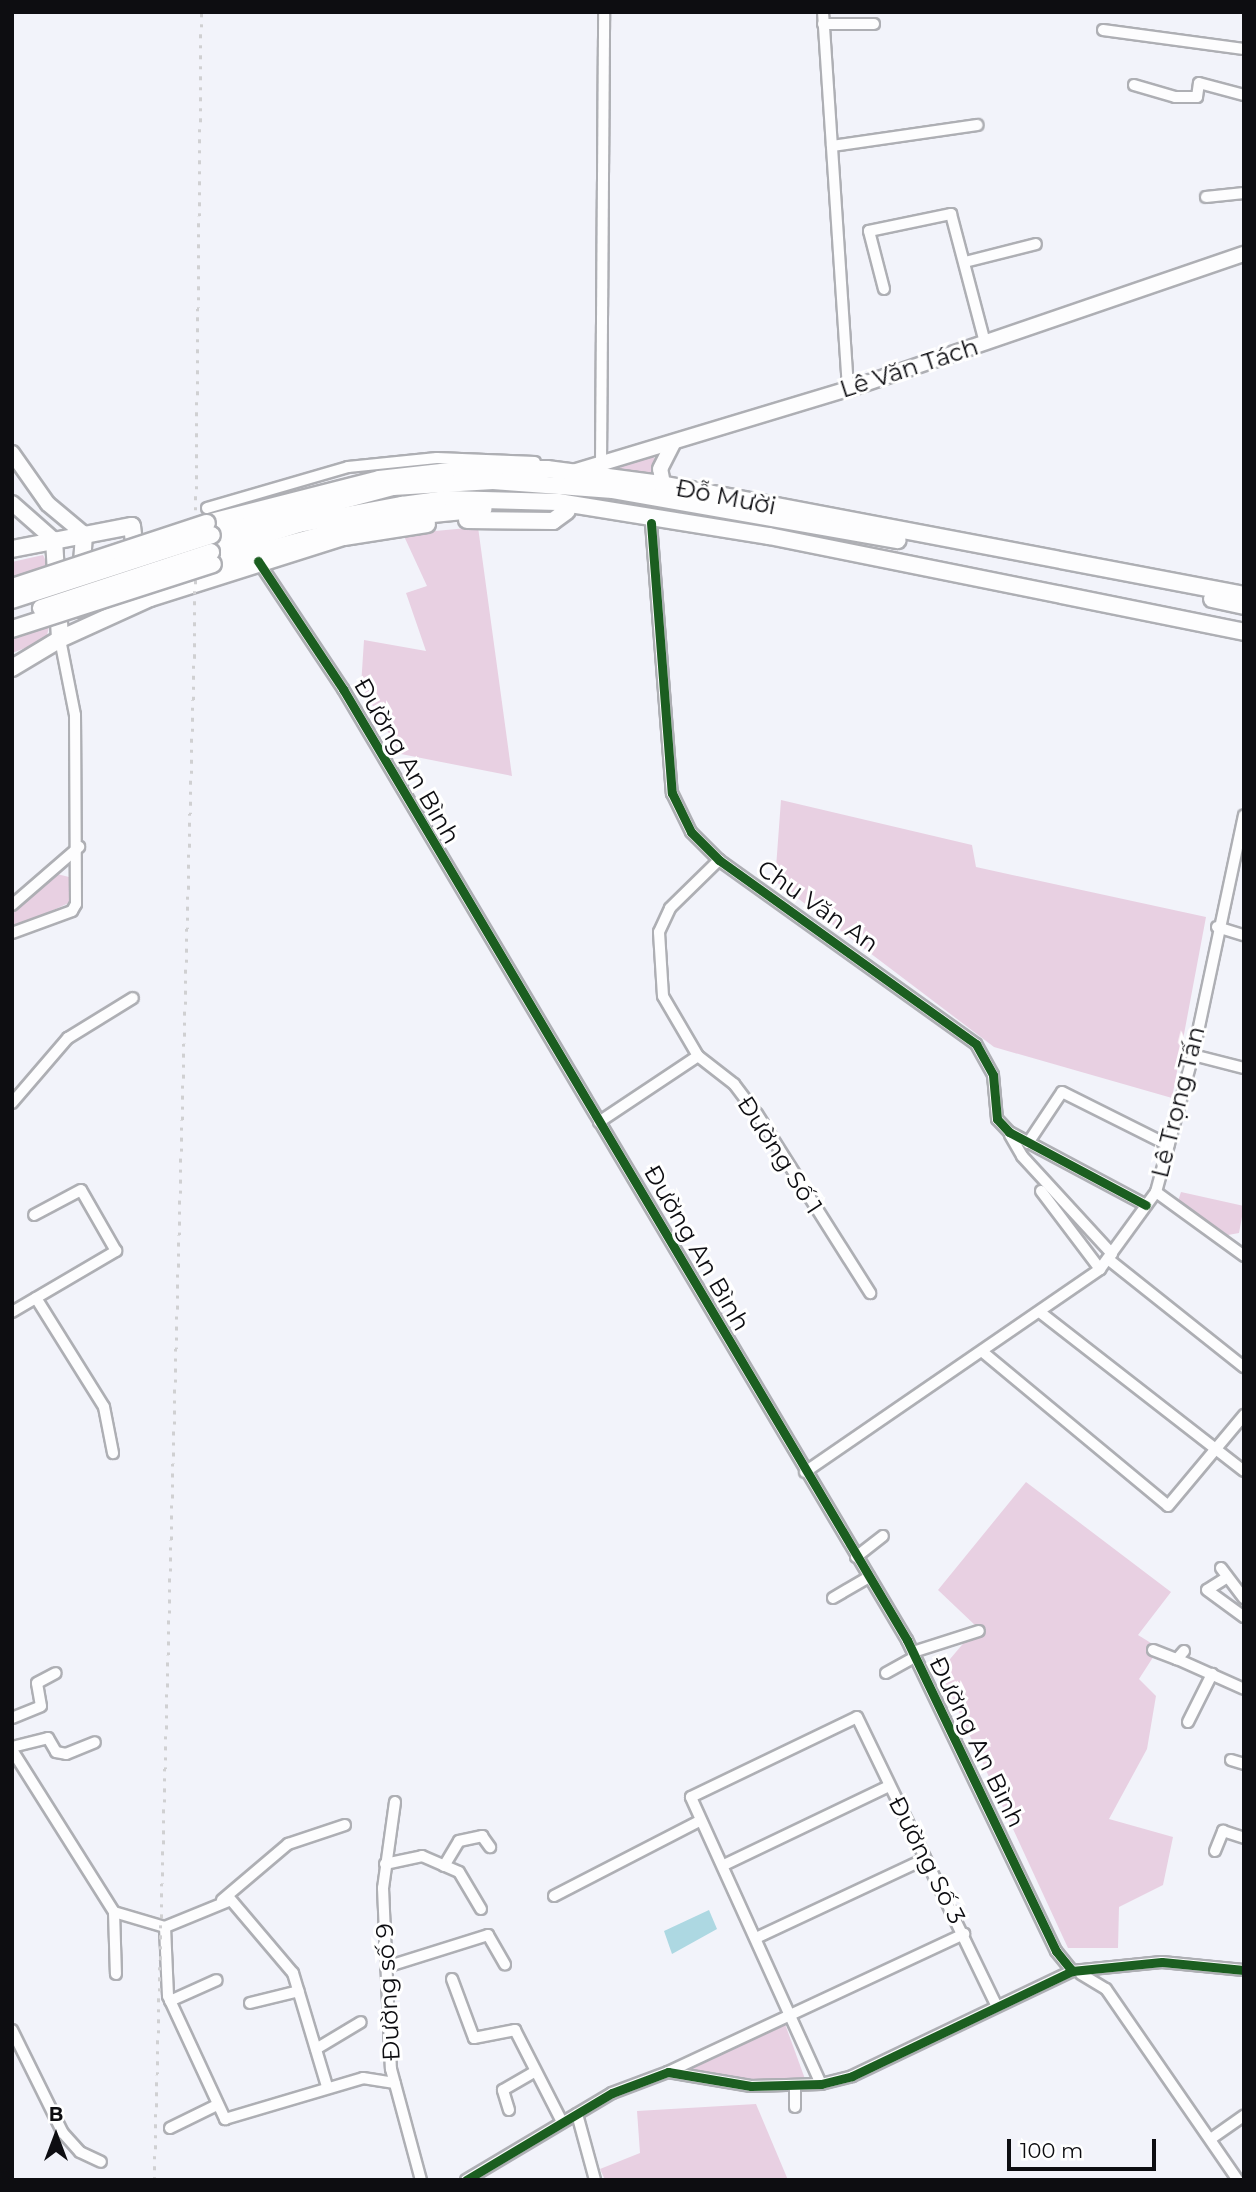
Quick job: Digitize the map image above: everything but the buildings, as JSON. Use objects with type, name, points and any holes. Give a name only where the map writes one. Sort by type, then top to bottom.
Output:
[{"type":"highway","name":"Đỗ Mười","points":[[209,522],[379,479],[467,469],[571,472],[1244,606]]},
{"type":"highway","name":"Đỗ Mười","points":[[209,522],[393,487],[543,482],[663,491],[1244,595]]},
{"type":"highway","name":"Đỗ Mười","points":[[212,558],[299,524],[447,499],[558,502],[1244,632]]},
{"type":"highway","points":[[12,618],[212,558],[382,519],[481,509],[567,511],[651,519]]},
{"type":"highway","points":[[12,668],[60,639],[113,614],[173,595],[258,561],[357,535],[457,520],[553,521],[567,511]]},
{"type":"highway","name":"Đỗ Mười","points":[[651,519],[1244,643]]},
{"type":"highway","points":[[12,587],[209,522]]},
{"type":"highway","points":[[12,600],[209,522]]},
{"type":"highway","points":[[12,549],[132,526],[142,604]]},
{"type":"highway","points":[[110,529],[113,614]]},
{"type":"highway","points":[[80,629],[84,534]]},
{"type":"highway","points":[[54,540],[60,639]]},
{"type":"highway","points":[[12,629],[212,558]]},
{"type":"highway","points":[[12,660],[41,651]]},
{"type":"main road","name":"Lê Văn Tách","points":[[543,482],[848,389],[1244,254]]},
{"type":"main road","points":[[663,491],[660,469],[673,444]]},
{"type":"main road","points":[[12,453],[48,504],[84,534]]},
{"type":"main road","points":[[12,503],[54,540]]},
{"type":"street","points":[[601,464],[604,12]]},
{"type":"street","points":[[848,389],[823,18],[874,24]]},
{"type":"street","points":[[1103,30],[1244,49]]},
{"type":"street","points":[[1134,85],[1175,97],[1196,97],[1199,83],[1244,95]]},
{"type":"street","points":[[832,146],[977,125]]},
{"type":"street","points":[[1206,197],[1244,193]]},
{"type":"street","points":[[884,289],[869,231],[947,213],[965,262],[985,343]]},
{"type":"street","points":[[965,262],[1036,244]]},
{"type":"street","name":"Chu Văn An","points":[[651,519],[672,793],[691,832],[719,860],[976,1044],[993,1075],[997,1119],[1009,1132],[1023,1156],[1110,1257],[1244,1367]]},
{"type":"street","name":"Đường An Bình","points":[[258,561],[343,689],[804,1472],[869,1577],[914,1655],[1056,1951],[1072,1971]]},
{"type":"street","points":[[12,933],[72,911],[79,847],[75,715],[60,639]]},
{"type":"street","name":"Lê Trọng Tấn","points":[[804,1472],[985,1353],[1100,1269],[1156,1192],[1193,1055],[1217,927],[1244,815]]},
{"type":"street","points":[[12,905],[79,847]]},
{"type":"street","points":[[599,1122],[698,1056],[663,996],[659,932],[670,908],[719,860]]},
{"type":"street","points":[[1217,927],[1244,935]]},
{"type":"street","points":[[12,1102],[68,1038],[133,999]]},
{"type":"street","points":[[1193,1055],[1244,1068]]},
{"type":"street","name":"Đường Số 1","points":[[698,1056],[734,1084],[757,1114],[870,1293]]},
{"type":"street","points":[[1028,1143],[1062,1092],[1168,1145]]},
{"type":"street","points":[[1009,1132],[1146,1205]]},
{"type":"street","points":[[12,1312],[116,1251],[82,1190],[34,1215]]},
{"type":"street","points":[[1041,1191],[1100,1269]]},
{"type":"street","points":[[1156,1192],[1242,1255],[1244,1241]]},
{"type":"street","points":[[36,1298],[104,1408],[113,1453]]},
{"type":"street","points":[[1041,1313],[1244,1471]]},
{"type":"street","points":[[985,1353],[1168,1506],[1244,1415]]},
{"type":"street","points":[[856,1557],[883,1536]]},
{"type":"street","points":[[1244,1598],[1224,1573],[1207,1590],[1244,1617]]},
{"type":"street","points":[[833,1598],[869,1577]]},
{"type":"street","points":[[886,1673],[914,1655],[979,1630]]},
{"type":"street","points":[[1153,1650],[1181,1655],[1244,1689]]},
{"type":"street","points":[[12,1718],[41,1706],[37,1683],[56,1673]]},
{"type":"street","points":[[1188,1722],[1212,1674]]},
{"type":"street","name":"Đường Số 3","points":[[701,1820],[691,1797],[857,1717],[996,2004]]},
{"type":"street","points":[[95,1742],[66,1754],[56,1752],[48,1738],[12,1749],[17,1770],[116,1913],[116,1974]]},
{"type":"street","points":[[1231,1760],[1244,1764]]},
{"type":"street","points":[[724,1865],[890,1786]]},
{"type":"street","name":"Đường số 9","points":[[395,1802],[386,1864],[386,1967],[395,2083],[420,2177]]},
{"type":"street","points":[[554,1896],[701,1820],[724,1865],[821,2084]]},
{"type":"street","points":[[116,1913],[165,1927],[222,1899],[288,1844],[345,1825]]},
{"type":"street","points":[[1215,1850],[1223,1831],[1244,1838]]},
{"type":"street","points":[[444,1866],[459,1842],[468,1838],[482,1836],[490,1847]]},
{"type":"street","points":[[386,1864],[416,1856],[459,1872],[481,1909]]},
{"type":"street","points":[[756,1938],[925,1859]]},
{"type":"street","points":[[222,1899],[231,1900],[270,1945],[299,1991],[327,2086]]},
{"type":"street","points":[[165,1927],[170,2001],[215,2106],[225,2119],[327,2086],[363,2078],[395,2083]]},
{"type":"street","points":[[466,2180],[577,2114],[789,2012],[964,1934]]},
{"type":"street","points":[[386,1967],[488,1936],[505,1965]]},
{"type":"street","points":[[668,2071],[692,2080],[795,2086],[821,2084],[852,2076],[996,2004],[1072,1971],[1163,1962],[1244,1970]]},
{"type":"street","points":[[1072,1971],[1093,1977],[1106,1989],[1212,2138],[1238,2180]]},
{"type":"street","points":[[452,1979],[474,2038],[515,2030],[534,2072],[562,2122]]},
{"type":"street","points":[[170,2001],[217,1980]]},
{"type":"street","points":[[250,2003],[299,1991]]},
{"type":"street","points":[[316,2049],[361,2022]]},
{"type":"street","points":[[12,2030],[63,2133],[79,2152],[101,2162]]},
{"type":"street","points":[[509,2110],[503,2090],[534,2072]]},
{"type":"street","points":[[795,2086],[795,2107]]},
{"type":"street","points":[[170,2128],[215,2106]]},
{"type":"street","points":[[577,2114],[595,2180]]},
{"type":"street","points":[[1212,2138],[1244,2116]]},
{"type":"street","points":[[408,2180],[420,2177]]},
{"type":"shaded area","points":[[652,456],[658,461],[656,479],[601,469]]},
{"type":"shaded area","points":[[478,527],[512,776],[401,754],[361,686],[364,640],[426,651],[406,593],[427,586],[403,534]]},
{"type":"shaded area","points":[[43,555],[49,567],[12,579],[12,562]]},
{"type":"shaded area","points":[[50,622],[46,640],[12,653],[12,634]]},
{"type":"shaded area","points":[[781,800],[972,845],[976,867],[1206,917],[1172,1098],[994,1047],[775,881]]},
{"type":"shaded area","points":[[57,874],[69,877],[71,902],[12,929],[12,913]]},
{"type":"shaded area","points":[[1181,1192],[1244,1206],[1239,1233],[1228,1235],[1178,1201]]},
{"type":"shaded area","points":[[1026,1482],[1171,1592],[1138,1635],[1159,1648],[1139,1679],[1156,1696],[1147,1749],[1109,1819],[1173,1837],[1163,1885],[1119,1907],[1118,1948],[1068,1948],[940,1671],[977,1627],[938,1590]]},
{"type":"shaded area","points":[[785,2024],[805,2079],[799,2082],[740,2081],[679,2070]]},
{"type":"shaded area","points":[[756,2104],[788,2180],[605,2180],[600,2169],[640,2153],[637,2111]]},
{"type":"water","points":[[709,1910],[717,1929],[672,1954],[664,1931]]},
{"type":"railway","points":[[154,2180],[194,657],[201,12]]},
{"type":"cycle path","points":[[651,523],[672,793],[691,832],[719,860],[976,1044],[993,1075],[997,1119],[1009,1132],[1146,1205]]},
{"type":"cycle path","points":[[258,561],[343,689],[907,1640],[1056,1951],[1072,1971]]},
{"type":"cycle path","points":[[466,2180],[612,2093],[668,2072],[751,2086],[821,2084],[852,2076],[1072,1971],[1162,1962],[1244,1970]]}]
